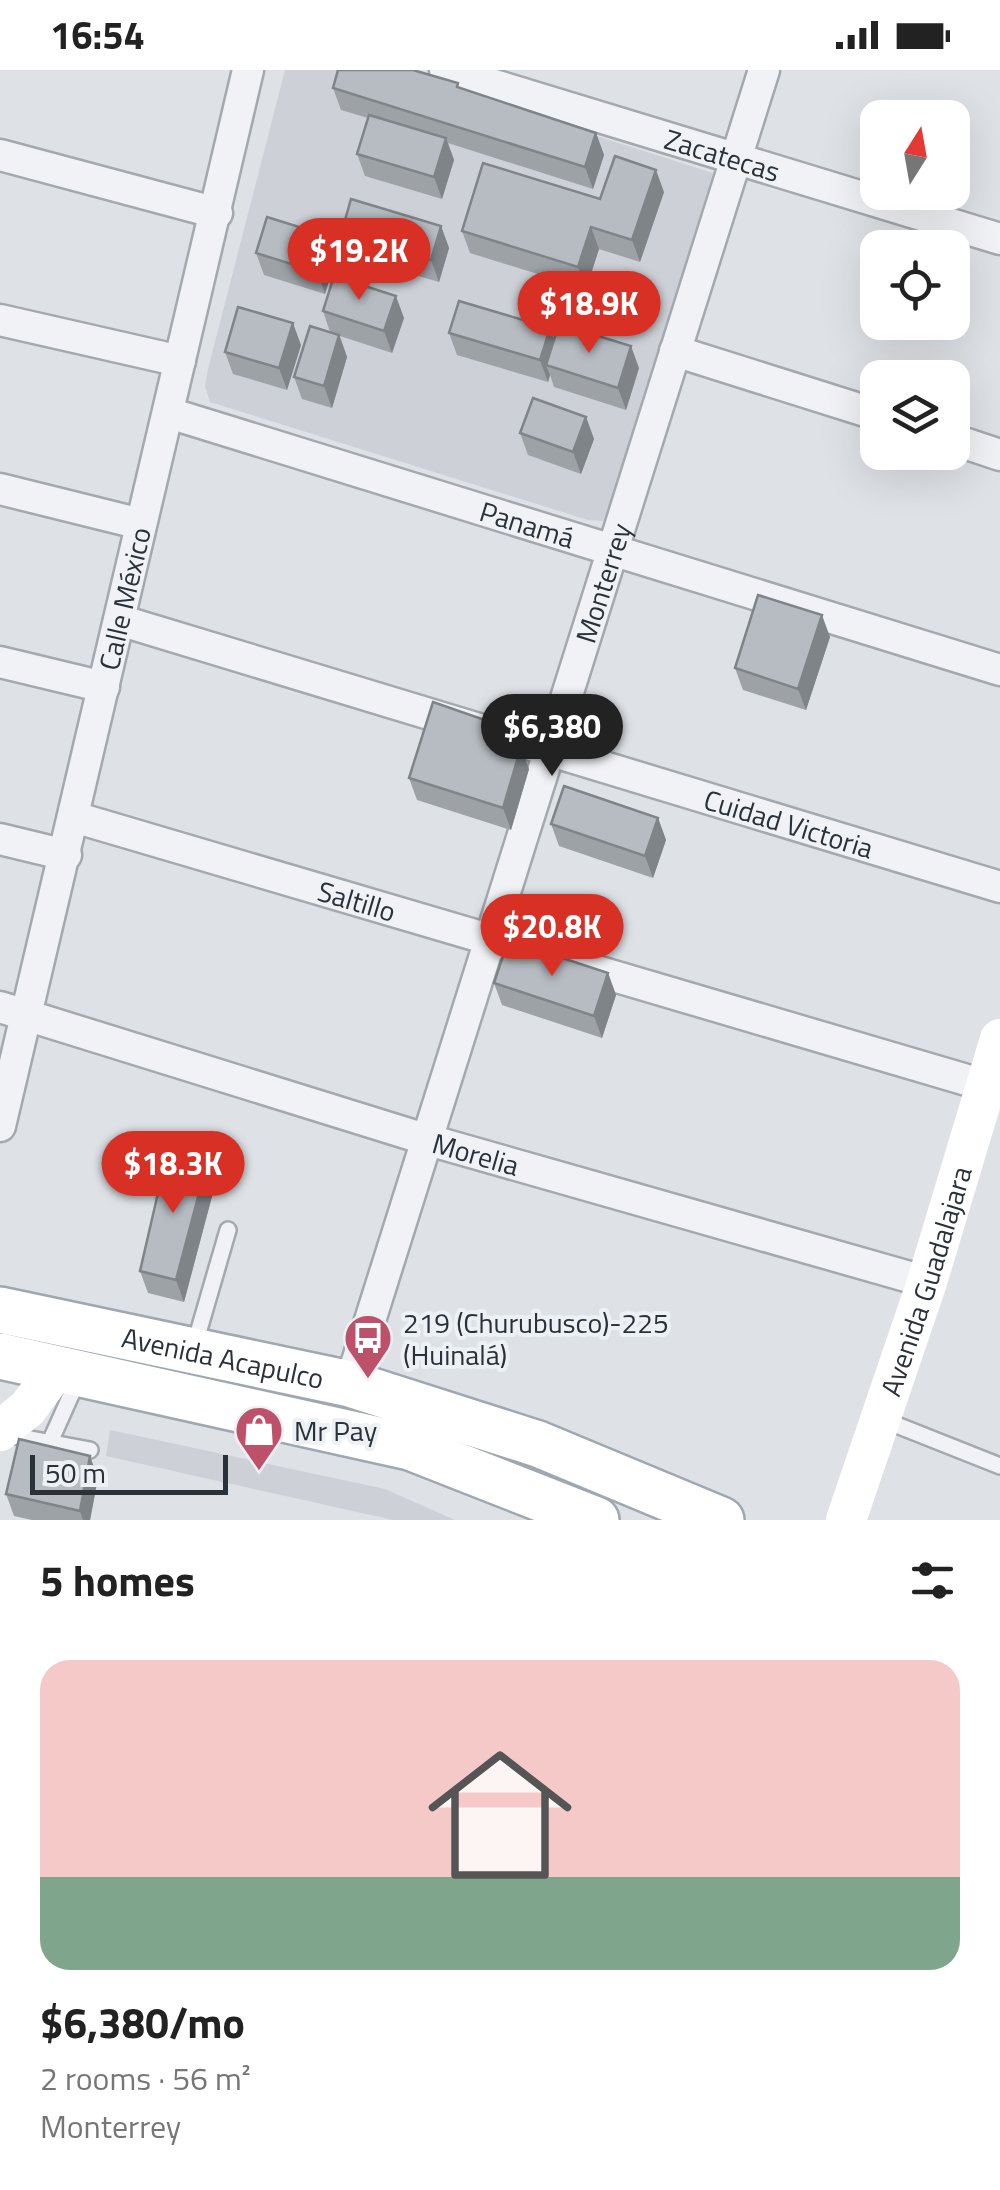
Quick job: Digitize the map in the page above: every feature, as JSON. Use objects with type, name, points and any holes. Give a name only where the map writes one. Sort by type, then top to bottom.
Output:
[{"type":"main road","name":"Avenida Guadalajara","points":[[846,1520],[927,1282],[1000,1039]]},
{"type":"main road","name":"Avenida Acapulco","points":[[1,1314],[350,1384],[538,1444],[720,1520]]},
{"type":"main road","name":"Avenida Acapulco","points":[[0,1356],[410,1447],[596,1520]]},
{"type":"main road","points":[[0,1432],[67,1373]]},
{"type":"street","name":"Calle México","points":[[0,1126],[14,1010],[66,855],[248,70]]},
{"type":"street","name":"Zacatecas","points":[[445,70],[734,162],[1000,239]]},
{"type":"street","name":"Monterrey","points":[[350,1384],[764,70]]},
{"type":"street","points":[[0,155],[217,213]]},
{"type":"street","points":[[0,320],[180,361]]},
{"type":"street","points":[[674,352],[860,409]]},
{"type":"street","name":"Panamá","points":[[169,413],[1000,670]]},
{"type":"street","points":[[970,446],[1000,456]]},
{"type":"street","points":[[0,490],[141,524]]},
{"type":"street","name":"Cuidad Victoria","points":[[119,620],[1000,887]]},
{"type":"street","points":[[0,662],[104,687]]},
{"type":"street","name":"Saltillo","points":[[74,817],[987,1086]]},
{"type":"street","points":[[0,838],[66,855]]},
{"type":"street","name":"Morelia","points":[[14,1010],[425,1139],[927,1282]]},
{"type":"lane","points":[[193,1351],[228,1230]]},
{"type":"lane","points":[[50,1442],[67,1373]]},
{"type":"lane","points":[[880,1419],[1000,1466]]},
{"type":"lane","points":[[0,1432],[90,1450]]},
{"type":"shaded area","points":[[285,70],[389,70],[713,173],[612,508],[603,521],[588,520],[210,402],[205,386],[208,369]]},
{"type":"shaded area","points":[[110,1430],[385,1489],[455,1520],[393,1520],[106,1456]]},
{"type":"building","points":[[338,70],[413,70],[596,133],[585,167],[333,88]]},
{"type":"building","points":[[369,115],[446,138],[434,177],[357,154]]},
{"type":"building","points":[[615,156],[656,170],[632,240],[591,227],[578,267],[462,231],[483,163],[600,199]]},
{"type":"building","points":[[351,199],[441,226],[431,260],[341,234]]},
{"type":"building","points":[[267,217],[328,236],[317,272],[256,253]]},
{"type":"building","points":[[334,276],[396,296],[384,331],[323,311]]},
{"type":"building","points":[[459,301],[550,328],[540,360],[449,333]]},
{"type":"building","points":[[238,307],[293,323],[279,368],[225,352]]},
{"type":"building","points":[[559,324],[631,346],[618,388],[546,365]]},
{"type":"building","points":[[310,326],[339,335],[324,386],[294,377]]},
{"type":"building","points":[[533,398],[586,417],[573,452],[520,433]]},
{"type":"building","points":[[758,595],[822,615],[798,689],[735,668]]},
{"type":"building","points":[[433,702],[505,727],[521,747],[503,808],[409,778]]},
{"type":"building","points":[[564,786],[658,818],[645,856],[551,824]]},
{"type":"building","points":[[520,944],[608,973],[594,1016],[494,983],[505,950]]},
{"type":"building","points":[[167,1154],[207,1163],[176,1280],[140,1271]]},
{"type":"building","points":[[19,1439],[90,1456],[80,1511],[6,1494]]},
{"type":"place","name":"219 (Churubusco)-225 (Huinalá)","points":[[368,1380]]},
{"type":"place","name":"Mr Pay","points":[[259,1472]]}]
